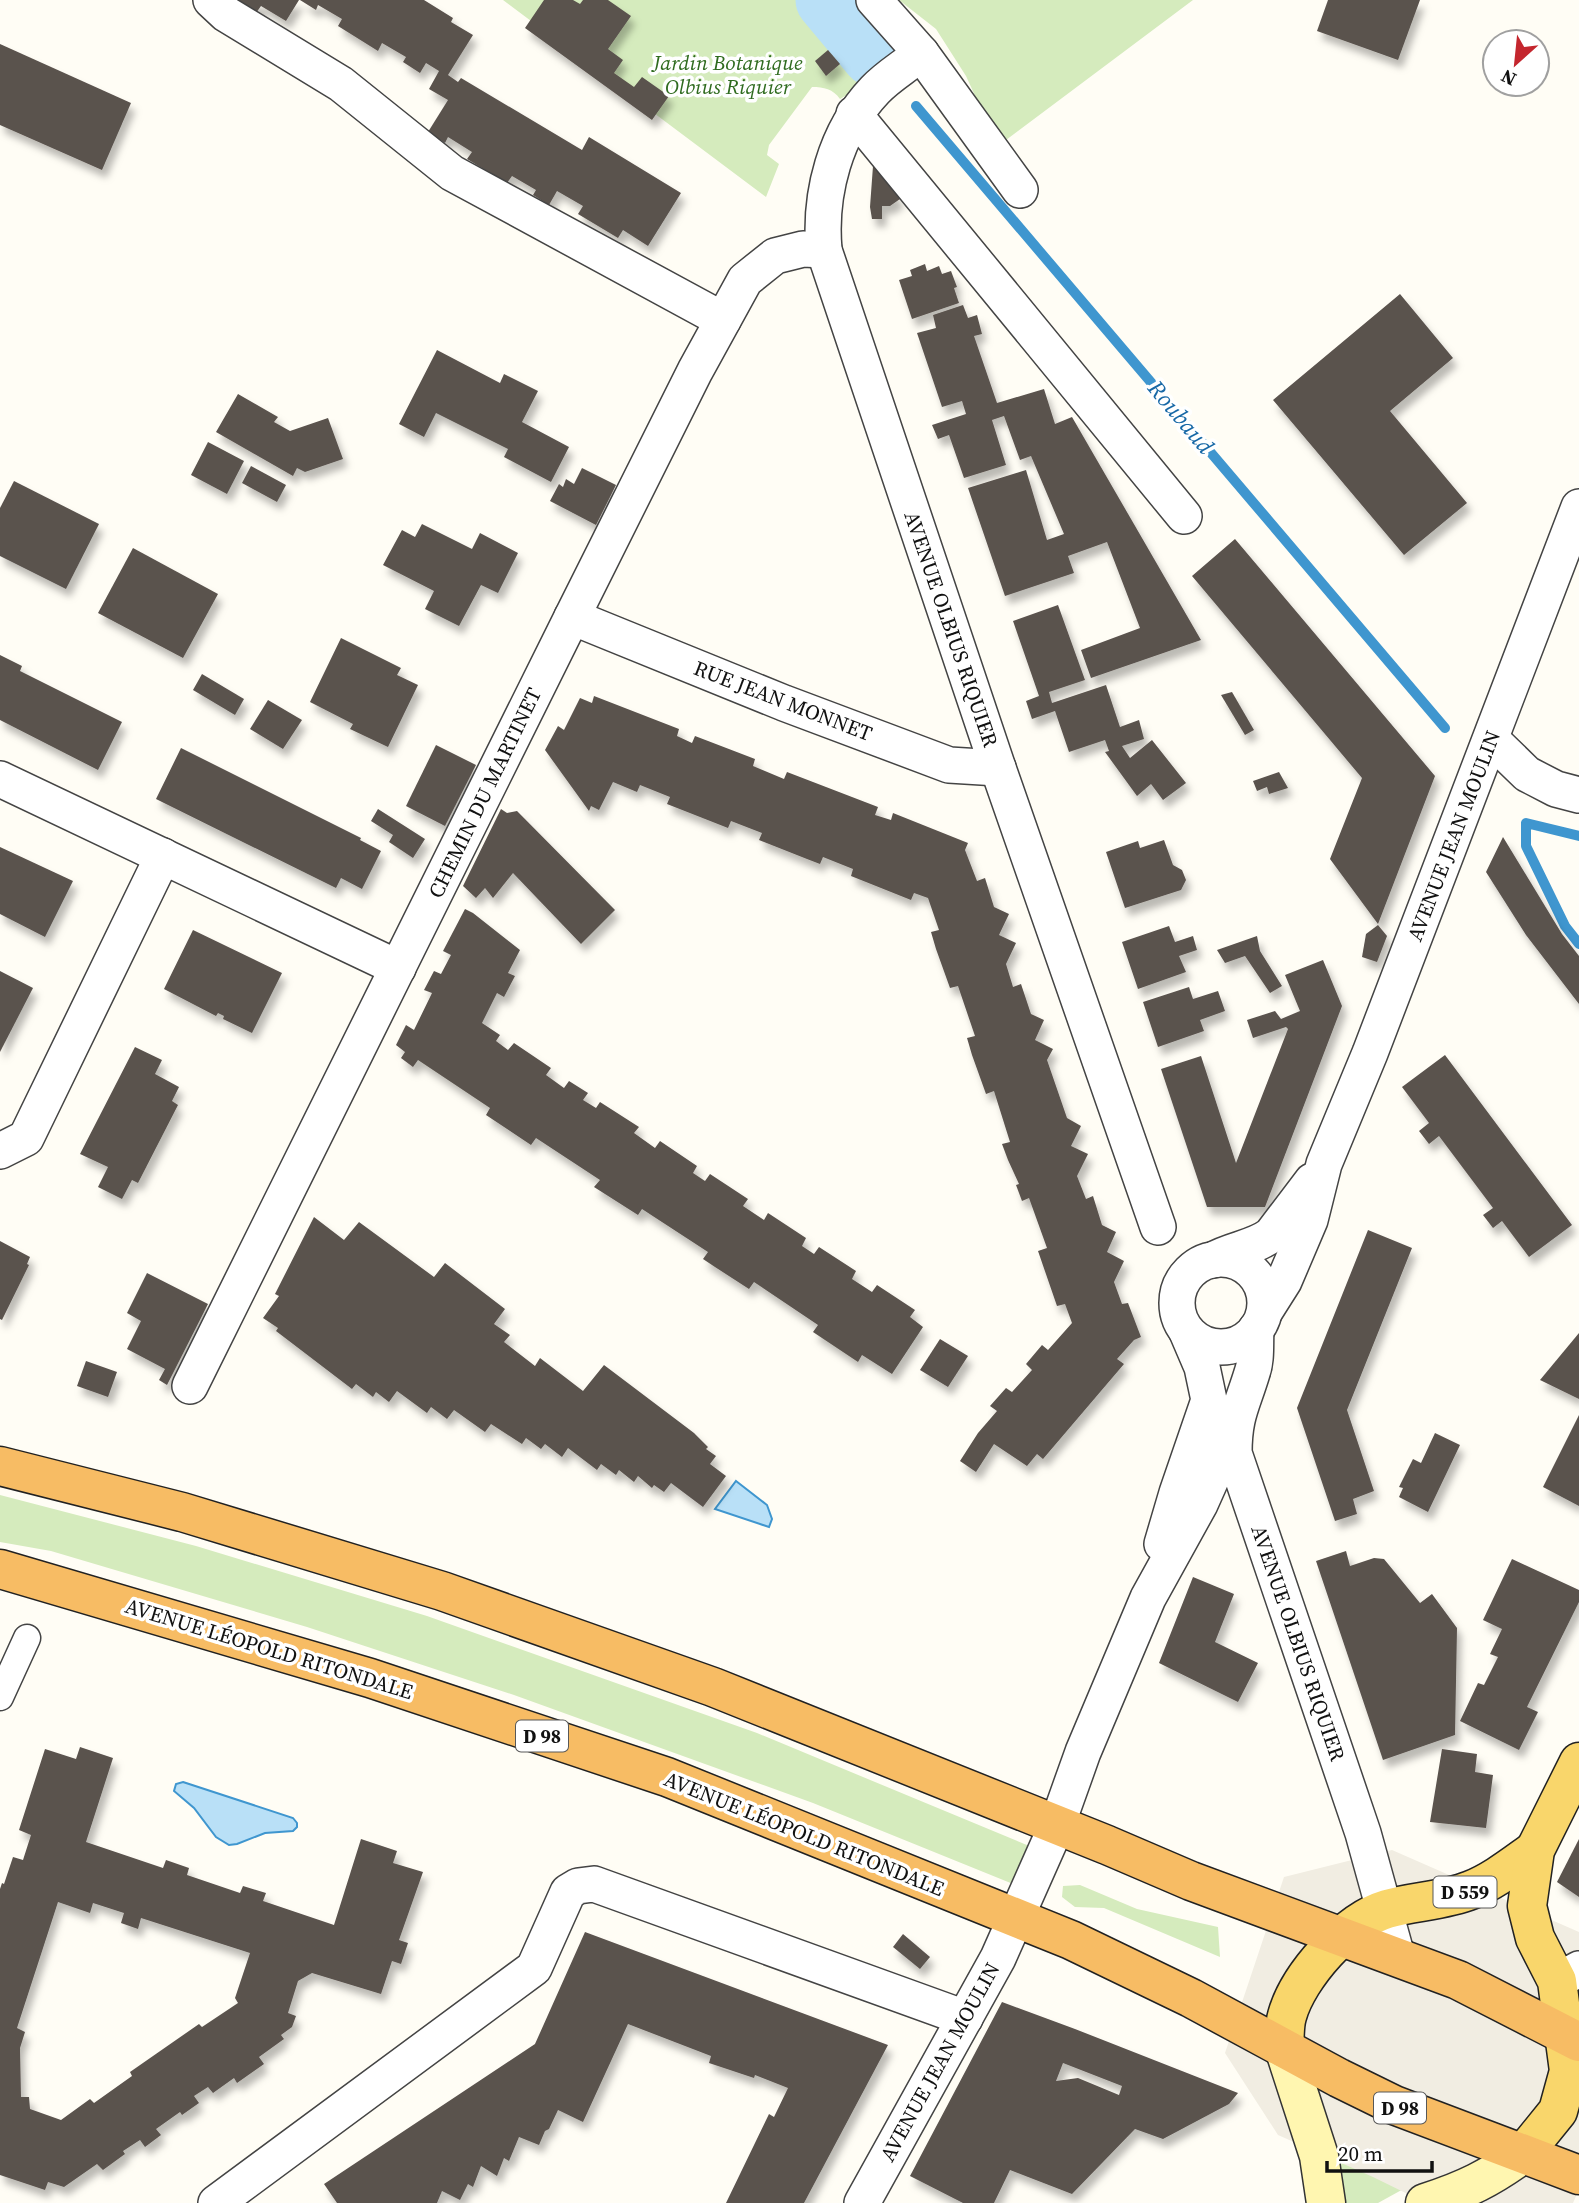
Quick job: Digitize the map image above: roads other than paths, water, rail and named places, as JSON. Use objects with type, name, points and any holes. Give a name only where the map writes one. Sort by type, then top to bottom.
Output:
[{"type":"highway","points":[[0,1466],[182,1512],[442,1591],[713,1687],[1191,1881],[1458,1980],[1572,2038]]},
{"type":"highway","name":"AVENUE LÉOPOLD RITONDALE","points":[[0,1569],[370,1678],[667,1777],[1071,1940],[1191,1998],[1394,2105],[1579,2175]]},
{"type":"main road","name":"D 559","points":[[1524,2153],[1558,2111],[1569,2071],[1572,2038],[1568,1975],[1535,1938],[1527,1906],[1535,1850],[1579,1762]]},
{"type":"main road","name":"D 559","points":[[1284,2048],[1286,2017],[1293,1999],[1310,1972],[1341,1936],[1363,1920],[1385,1909],[1447,1898],[1472,1890],[1535,1850]]},
{"type":"main road","points":[[1284,2048],[1319,2156],[1326,2203]]},
{"type":"main road","points":[[1425,2203],[1466,2190],[1524,2153]]},
{"type":"street","points":[[211,0],[226,14],[341,84],[452,173],[723,320]]},
{"type":"street","points":[[874,0],[921,53],[1020,190]]},
{"type":"street","name":"AVENUE OLBIUS RIQUIER","points":[[921,53],[877,88],[854,114],[824,194],[821,221],[824,250],[998,768],[1158,1227]]},
{"type":"street","points":[[854,114],[1184,516]]},
{"type":"street","name":"CHEMIN DU MARTINET","points":[[190,1387],[572,617],[745,280],[775,256],[803,249],[824,250]]},
{"type":"street","name":"AVENUE JEAN MOULIN","points":[[1260,1320],[1284,1281],[1310,1220],[1324,1164],[1370,1053],[1579,507]]},
{"type":"street","name":"RUE JEAN MONNET","points":[[572,617],[949,765],[998,768]]},
{"type":"street","points":[[1491,739],[1527,775],[1556,789],[1579,795]]},
{"type":"street","points":[[0,779],[398,968]]},
{"type":"street","points":[[0,1151],[26,1138],[163,856]]},
{"type":"street","name":"AVENUE JEAN MOULIN","points":[[1213,1260],[1227,1252],[1263,1242],[1271,1236],[1324,1164]]},
{"type":"street","points":[[1148,1598],[1177,1493],[1209,1400],[1202,1367],[1179,1319],[1176,1305],[1178,1289],[1185,1276],[1196,1266],[1213,1260],[1225,1259],[1239,1263],[1252,1272],[1265,1296],[1260,1320],[1239,1343],[1226,1347],[1212,1346],[1199,1342],[1187,1332]]},
{"type":"street","name":"AVENUE OLBIUS RIQUIER","points":[[1260,1320],[1254,1370],[1238,1408],[1234,1428],[1234,1453],[1363,1833],[1397,1956]]},
{"type":"street","points":[[1057,1825],[1083,1752],[1148,1598],[1200,1504],[1234,1428]]},
{"type":"street","points":[[0,1697],[27,1638]]},
{"type":"street","name":"AVENUE JEAN MOULIN","points":[[862,2203],[998,1958],[1057,1825]]},
{"type":"street","points":[[216,2203],[534,1968],[568,1892],[578,1886],[594,1884],[965,2018]]},
{"type":"water","points":[[736,1481],[767,1505],[772,1519],[769,1527],[715,1509]]},
{"type":"water","points":[[183,1782],[293,1818],[297,1827],[293,1831],[265,1833],[229,1845],[216,1837],[194,1808],[174,1791],[176,1784]]},
{"type":"waterway","name":"Roubaud","points":[[827,0],[873,55]]},
{"type":"waterway","name":"Roubaud","points":[[916,106],[1445,728]]},
{"type":"waterway","points":[[1579,836],[1526,823],[1526,846],[1565,926],[1579,944]]},
{"type":"park label","name":"Jardin Botanique Olbius Riquier","points":[[728,75]]}]
